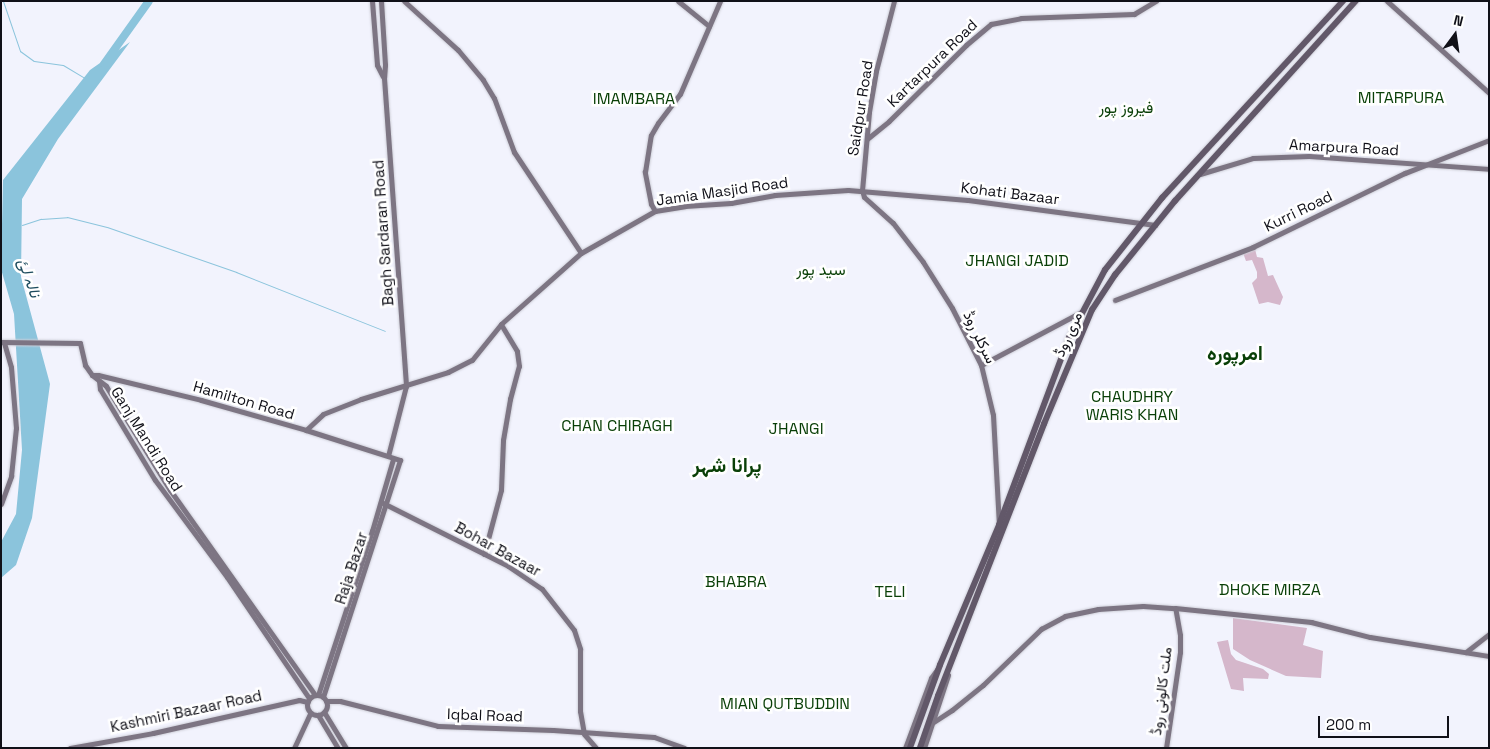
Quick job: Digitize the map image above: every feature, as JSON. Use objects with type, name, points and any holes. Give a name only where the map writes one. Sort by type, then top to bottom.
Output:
[{"type":"main road","name":"مری روڈ","points":[[910,748],[940,665],[999,525],[1069,338],[1081,312],[1105,270],[1141,224],[1343,1]]},
{"type":"main road","name":"مری روڈ","points":[[920,748],[1071,357],[1092,310],[1115,275],[1155,225],[1356,1]]},
{"type":"street","name":"Bagh Sardaran Road","points":[[372,1],[377,65],[384,78]]},
{"type":"street","name":"Bagh Sardaran Road","points":[[381,1],[384,78],[406,386],[388,456]]},
{"type":"street","points":[[404,1],[458,50],[483,80],[494,98],[514,152],[581,253]]},
{"type":"street","points":[[678,1],[709,26]]},
{"type":"street","points":[[655,210],[651,204],[645,172],[649,142],[658,122],[680,94],[720,1]]},
{"type":"street","name":"Saidpur Road","points":[[862,190],[869,112],[876,71],[894,1]]},
{"type":"street","name":"Kartarpura Road","points":[[867,139],[889,122],[991,24],[1021,18],[1080,14],[1134,14],[1156,1]]},
{"type":"street","points":[[1387,1],[1489,93]]},
{"type":"street","points":[[375,35],[383,34]]},
{"type":"street","name":"Kurri Road","points":[[1115,300],[1253,247],[1425,165],[1489,140]]},
{"type":"street","name":"Amarpura Road","points":[[1200,174],[1253,158],[1279,156],[1309,156],[1489,169]]},
{"type":"street","name":"Jamia Masjid Road","points":[[306,430],[323,414],[361,399],[454,370],[472,360],[501,324],[581,253],[655,210],[775,195],[862,190]]},
{"type":"street","name":"Kohati Bazaar","points":[[862,190],[987,203],[1155,225]]},
{"type":"street","name":"سرکلر روڈ","points":[[862,190],[864,197],[893,222],[923,262],[952,308],[981,365],[993,415],[999,525]]},
{"type":"street","points":[[981,365],[1081,312]]},
{"type":"street","points":[[484,554],[501,490],[500,477],[506,424],[519,366],[516,350],[501,324]]},
{"type":"street","points":[[1,504],[11,476],[16,428],[11,367],[3,342],[80,343],[85,365],[92,375]]},
{"type":"street","name":"Hamilton Road","points":[[92,375],[98,374],[201,400],[388,456]]},
{"type":"street","name":"Ganj Mandi Road","points":[[92,375],[106,386],[168,492],[308,700]]},
{"type":"street","name":"Raja Bazar","points":[[320,697],[397,460],[388,456]]},
{"type":"street","name":"Ganj Mandi Road","points":[[168,492],[320,697]]},
{"type":"street","name":"Bohar Bazaar","points":[[383,503],[529,578],[542,589],[574,630],[580,649],[580,711],[584,734]]},
{"type":"street","points":[[932,723],[983,685],[1041,629],[1081,612],[1098,609],[1143,606],[1311,622],[1370,637],[1489,656]]},
{"type":"street","name":"ملت کالونی روڈ","points":[[1166,748],[1180,652],[1180,635],[1174,608]]},
{"type":"street","points":[[1466,652],[1489,634]]},
{"type":"street","points":[[905,748],[931,678],[940,665]]},
{"type":"street","points":[[924,748],[948,672]]},
{"type":"street","points":[[324,712],[318,715],[310,713],[307,708],[308,700],[320,697],[324,712],[346,748]]},
{"type":"street","name":"Iqbal Road","points":[[320,697],[438,726],[654,737],[684,748]]},
{"type":"street","name":"Kashmiri Bazaar Road","points":[[70,748],[299,700],[308,700]]},
{"type":"street","points":[[294,748],[310,713]]},
{"type":"street","points":[[318,715],[338,748]]},
{"type":"street","points":[[584,734],[596,748]]},
{"type":"street","name":"Iqbal Road","points":[[646,738],[674,748]]},
{"type":"shaded area","points":[[1255,249],[1257,257],[1263,258],[1268,276],[1273,275],[1283,297],[1280,305],[1268,302],[1259,304],[1252,283],[1257,278],[1257,272],[1252,260],[1246,261],[1243,253]]},
{"type":"shaded area","points":[[1233,618],[1307,628],[1303,645],[1323,651],[1321,678],[1286,676],[1250,660],[1233,649]]},
{"type":"shaded area","points":[[1228,640],[1231,654],[1236,660],[1263,669],[1269,674],[1268,679],[1243,678],[1244,691],[1231,689],[1217,642]]},
{"type":"water","name":"نالہ لئ","points":[[130,42],[58,139],[22,199],[21,277],[50,384],[32,518],[16,565],[1,578],[1,542],[16,514],[22,450],[14,314],[1,269],[3,180],[90,70]]},
{"type":"waterway","points":[[3,1],[20,51],[34,61],[63,65],[85,78]]},
{"type":"waterway","name":"نالہ لئ","points":[[104,64],[149,1]]},
{"type":"waterway","points":[[22,225],[41,219],[67,217],[107,227],[236,272],[385,331]]},
{"type":"district","name":"MITARPURA","points":[[1401,98]]},
{"type":"district","name":"IMAMBARA","points":[[634,99]]},
{"type":"district","name":"فیروز پور","points":[[1126,108]]},
{"type":"district","name":"JHANGI JADID","points":[[1017,261]]},
{"type":"district","name":"سید پور","points":[[821,270]]},
{"type":"district","name":"امرپورہ","points":[[1235,353]]},
{"type":"district","name":"CHAUDHRY WARIS KHAN","points":[[1132,406]]},
{"type":"district","name":"CHAN CHIRAGH","points":[[617,426]]},
{"type":"district","name":"JHANGI","points":[[796,429]]},
{"type":"district","name":"پرانا شہر","points":[[727,465]]},
{"type":"district","name":"BHABRA","points":[[736,582]]},
{"type":"district","name":"DHOKE MIRZA","points":[[1270,590]]},
{"type":"district","name":"TELI","points":[[890,592]]},
{"type":"district","name":"MIAN QUTBUDDIN","points":[[785,704]]}]
